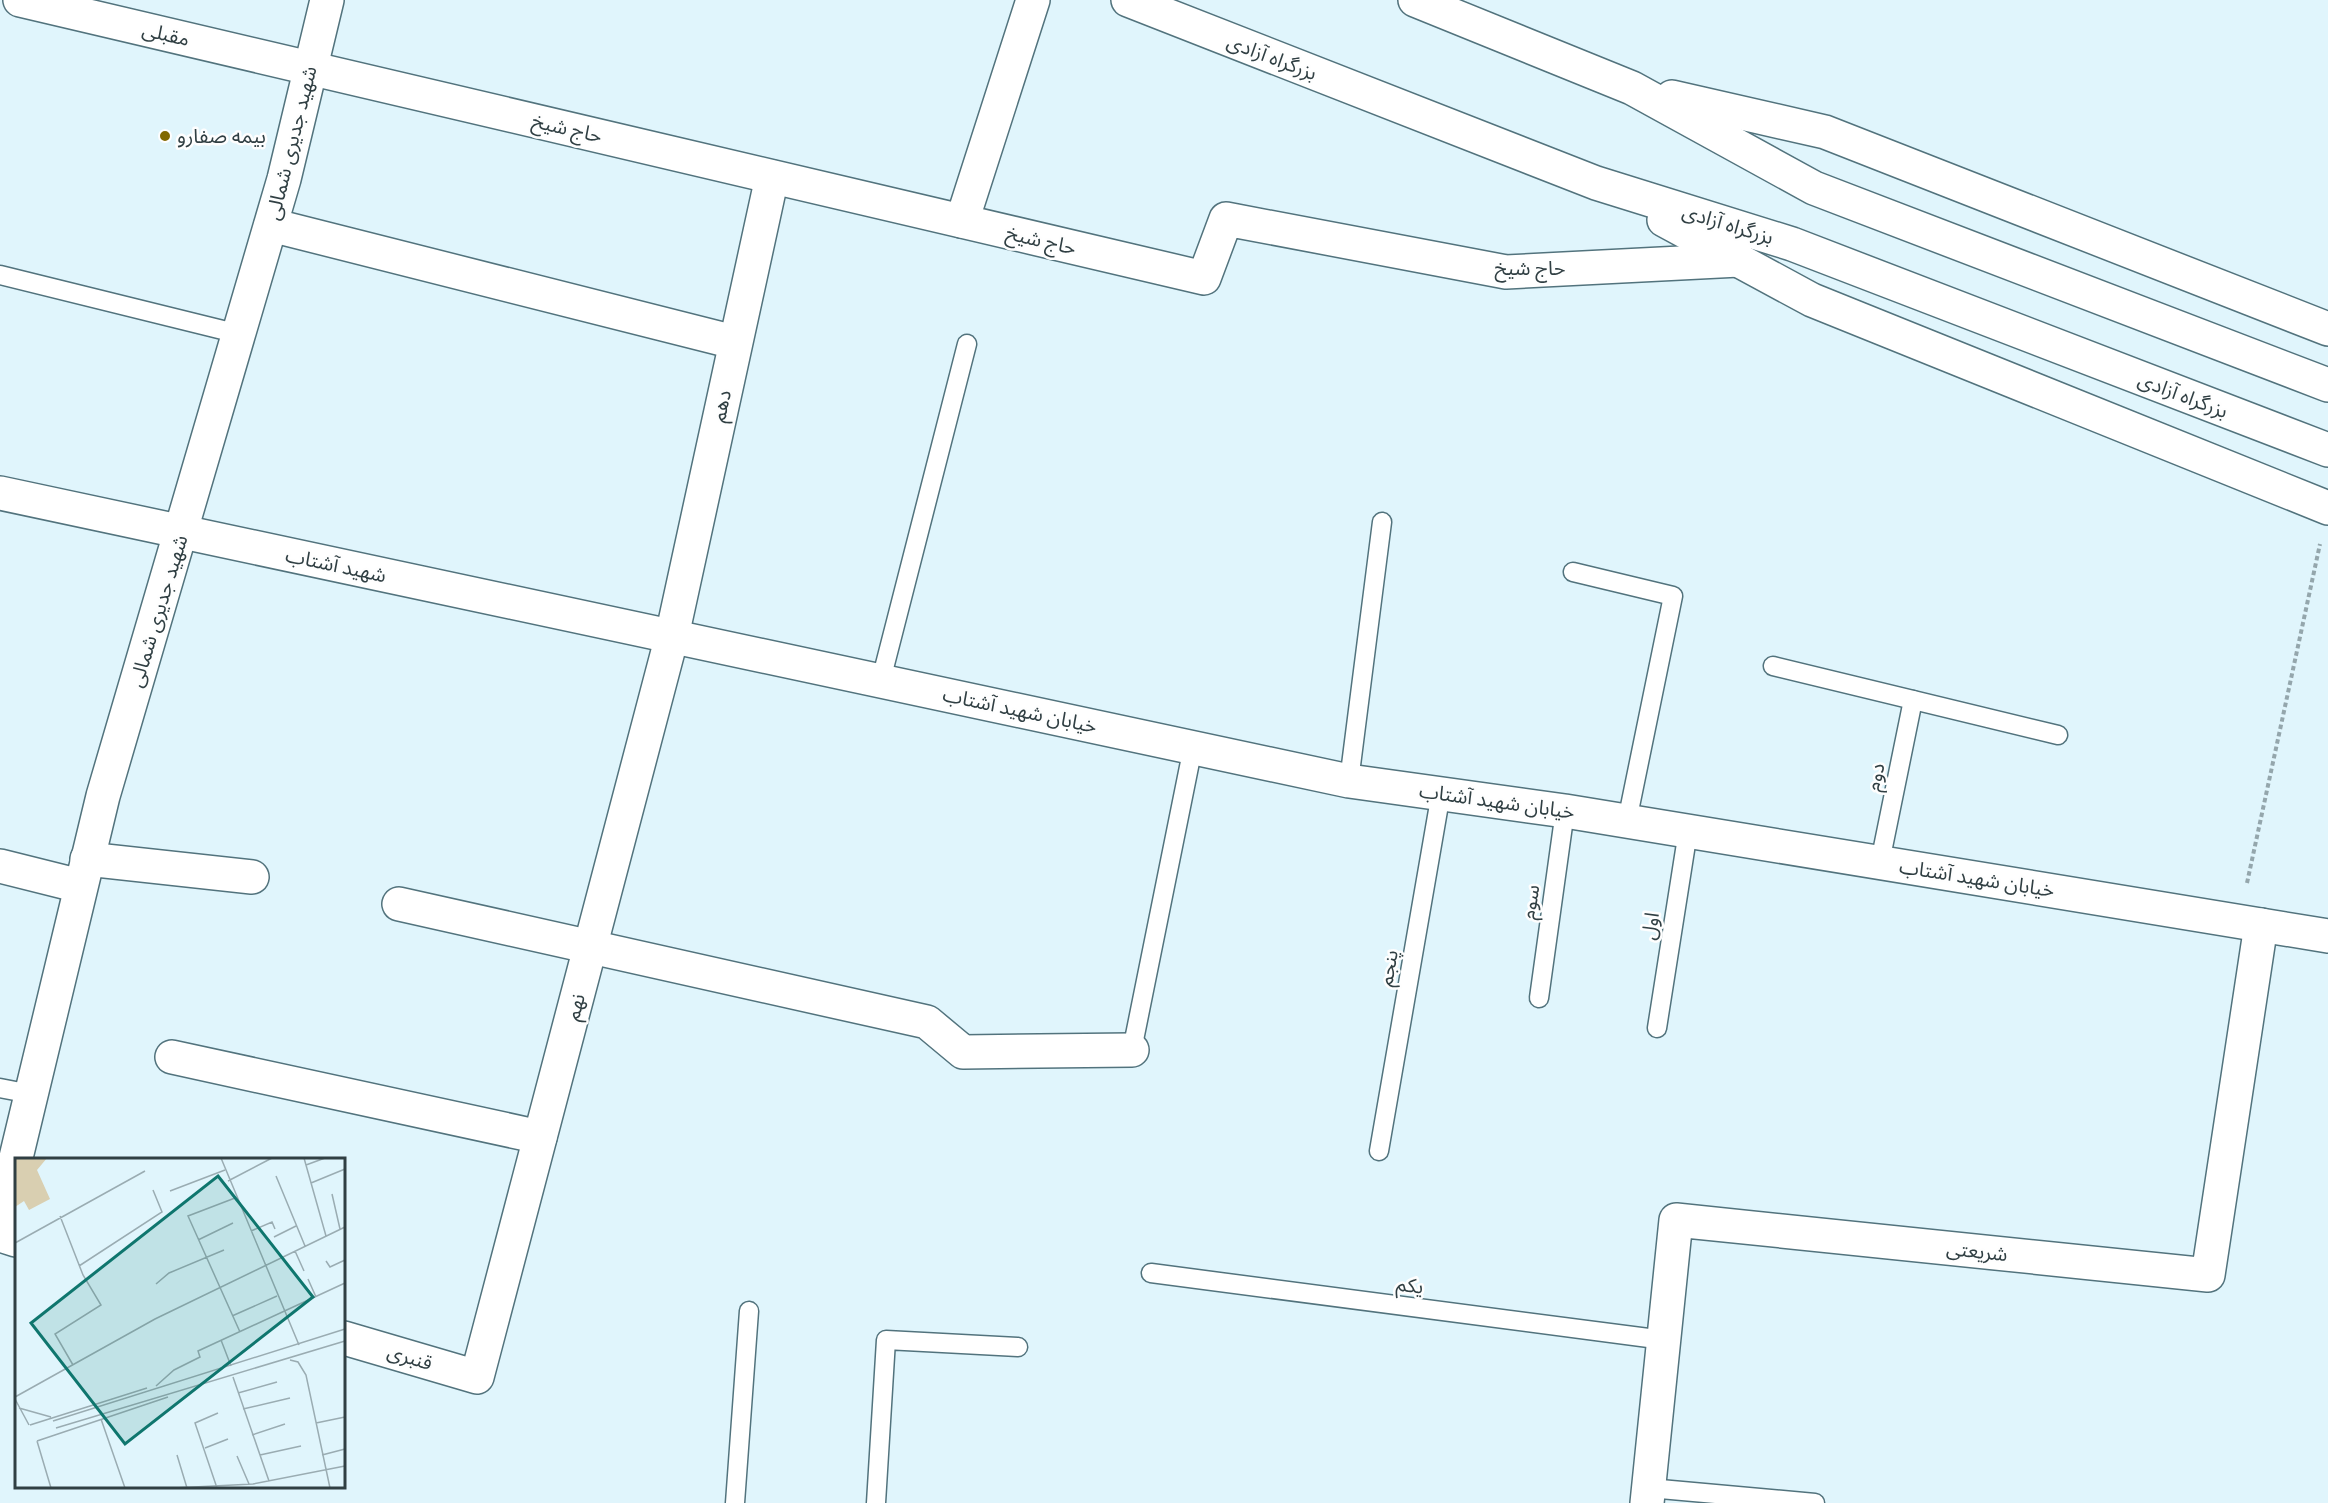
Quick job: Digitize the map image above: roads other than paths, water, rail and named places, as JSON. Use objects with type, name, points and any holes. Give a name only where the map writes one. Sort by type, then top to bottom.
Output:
[{"type":"main road","name":"مقبلی","points":[[20,0],[311,68]]},
{"type":"main road","name":"شهید جدیری شمالی","points":[[0,1224],[16,1091],[84,873],[103,796],[271,225],[327,0]]},
{"type":"main road","points":[[962,221],[1033,0]]},
{"type":"main road","name":"بزرگراه آزادی","points":[[1128,0],[1596,183],[1792,244],[2328,450]]},
{"type":"main road","points":[[1415,0],[1632,88],[1814,188],[2328,385]]},
{"type":"main road","name":"حاج شیخ","points":[[311,68],[1204,278],[1226,219],[1506,272],[1739,260]]},
{"type":"main road","points":[[1632,88],[1826,132],[2328,329]]},
{"type":"main road","name":"دهم","points":[[672,636],[734,342],[772,177]]},
{"type":"main road","points":[[1596,183],[1812,300],[2328,508]]},
{"type":"main road","points":[[271,225],[734,342]]},
{"type":"main road","name":"شهید آشتاب","points":[[0,493],[672,636]]},
{"type":"main road","name":"خیابان شهید آشتاب","points":[[672,636],[1349,781],[1565,811],[2328,936]]},
{"type":"main road","name":"نهم","points":[[477,1377],[672,636]]},
{"type":"main road","points":[[0,866],[84,873],[252,877]]},
{"type":"main road","points":[[399,904],[927,1022],[963,1052],[1132,1050]]},
{"type":"main road","name":"شریعتی","points":[[1648,1495],[1676,1220],[2208,1275],[2250,924]]},
{"type":"main road","points":[[172,1057],[540,1137]]},
{"type":"main road","points":[[0,1235],[15,1240]]},
{"type":"main road","name":"قنبری","points":[[345,1338],[477,1377]]},
{"type":"lane","points":[[0,275],[239,334]]},
{"type":"lane","points":[[881,680],[967,344]]},
{"type":"lane","points":[[1349,781],[1382,522]]},
{"type":"lane","points":[[1573,572],[1673,596],[1627,821]]},
{"type":"lane","points":[[1773,666],[2058,735]]},
{"type":"lane","name":"دوم","points":[[1880,862],[1913,700]]},
{"type":"lane","points":[[1132,1050],[1193,747]]},
{"type":"lane","name":"پنجم","points":[[1379,1151],[1441,793]]},
{"type":"lane","name":"سوم","points":[[1539,998],[1565,811]]},
{"type":"lane","name":"اول","points":[[1657,1028],[1688,831]]},
{"type":"lane","name":"یکم","points":[[1151,1273],[1664,1340]]},
{"type":"lane","points":[[735,1503],[749,1311]]},
{"type":"lane","points":[[876,1503],[886,1340],[1018,1347]]},
{"type":"lane","points":[[1648,1495],[1815,1503]]},
{"type":"place","name":"بیمه صفارو","points":[[165,136]]}]
